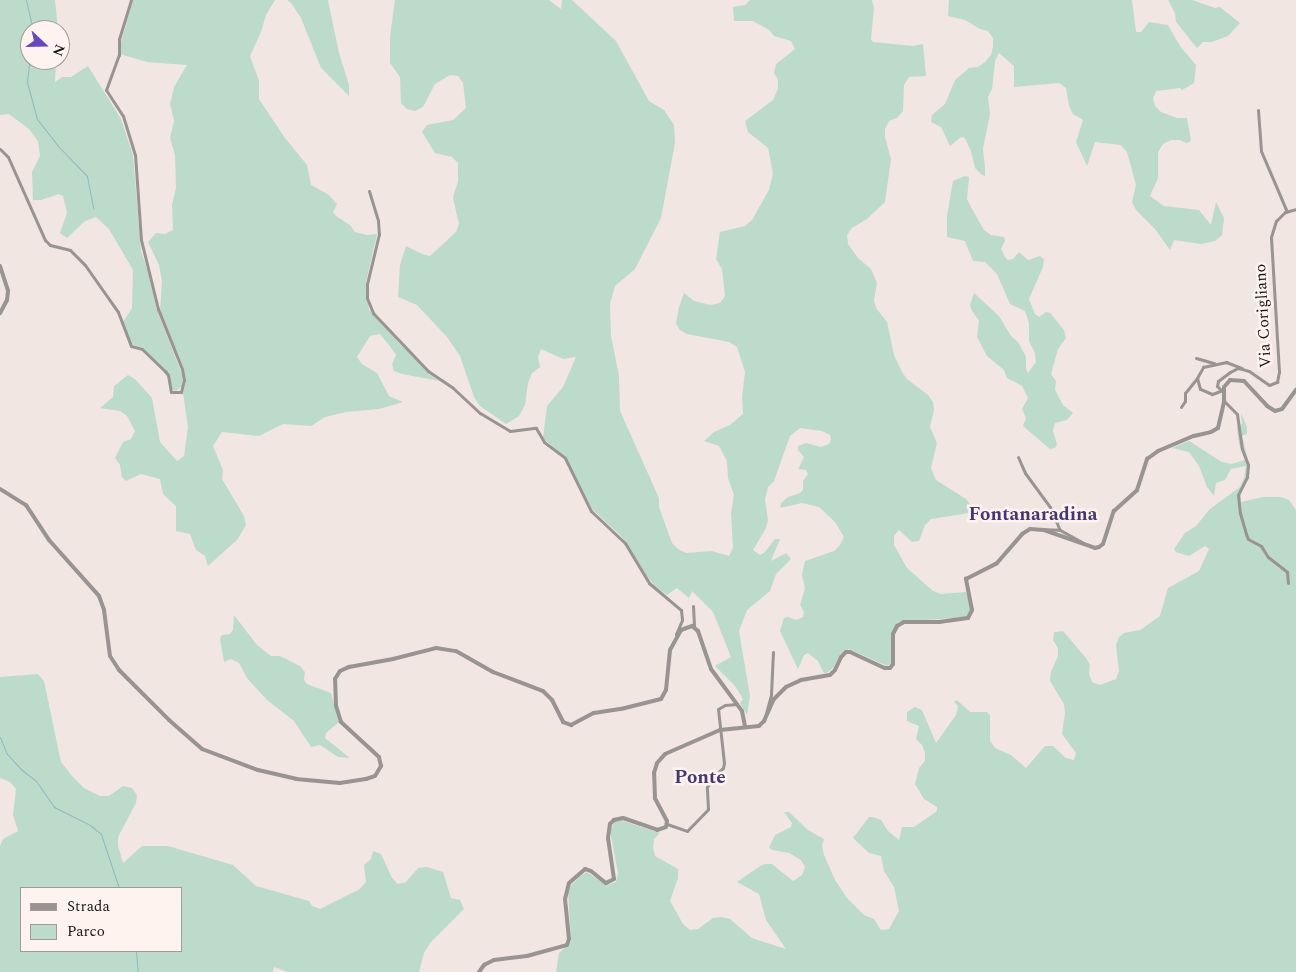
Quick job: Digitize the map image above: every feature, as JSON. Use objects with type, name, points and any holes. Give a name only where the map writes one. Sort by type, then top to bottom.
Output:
[{"type":"street","points":[[0,148],[8,157],[45,240],[50,245],[70,250],[85,265],[118,312],[131,346],[142,349],[165,371],[168,375],[170,392],[181,392],[184,384],[182,369],[158,309],[141,240],[135,155],[123,116],[106,90],[119,55],[119,39],[131,0]]},
{"type":"street","points":[[1258,110],[1261,151],[1288,212],[1296,209]]},
{"type":"street","points":[[0,488],[26,506],[49,540],[99,596],[104,610],[110,656],[119,670],[202,749],[277,775],[312,781],[340,782],[366,780],[378,773],[381,766],[377,754],[349,731],[338,714],[334,689],[335,679],[340,671],[349,667],[393,659],[436,648],[447,648],[493,672],[548,694],[563,722],[571,725],[594,713],[661,699],[666,692],[668,660],[682,620],[681,610],[649,583],[625,544],[591,511],[565,458],[544,442],[536,428],[510,431],[480,413],[453,388],[428,371],[373,313],[367,298],[367,284],[379,234],[378,221],[369,191]]},
{"type":"street","name":"Via Corigliano","points":[[1222,392],[1217,386],[1218,381],[1233,370],[1243,369],[1269,385],[1276,383],[1278,377],[1271,237],[1276,221],[1288,212]]},
{"type":"street","points":[[0,266],[8,290],[7,300],[0,313]]},
{"type":"street","points":[[1196,358],[1215,364]]},
{"type":"street","points":[[1181,407],[1185,401],[1185,393],[1203,367],[1231,363],[1243,369]]},
{"type":"street","points":[[1197,378],[1199,386],[1204,391],[1216,394],[1222,392],[1228,382],[1239,380],[1249,386],[1267,406],[1275,410],[1282,409],[1296,390]]},
{"type":"street","points":[[738,704],[725,705],[718,709],[720,730],[723,768],[707,787],[708,809],[687,831],[667,824],[655,798],[654,773],[657,762],[665,754],[720,730],[758,726],[764,720],[774,699],[786,687],[802,680],[830,675],[846,652],[866,658],[885,668],[891,668],[894,632],[900,623],[939,622],[968,618],[972,610],[966,579],[997,563],[1022,534],[1030,529],[1060,530],[1094,548],[1103,544],[1114,511],[1133,496],[1137,490],[1147,459],[1167,448],[1214,431],[1219,424],[1224,401],[1222,392]]},
{"type":"street","points":[[1224,401],[1237,414],[1242,449],[1248,465],[1247,476],[1238,495],[1240,513],[1246,534],[1248,539],[1261,546],[1268,557],[1287,572],[1288,583]]},
{"type":"street","points":[[1018,457],[1025,473],[1050,507],[1060,530]]},
{"type":"street","points":[[1037,529],[1083,543]]},
{"type":"street","points":[[693,606],[694,627],[711,669],[738,704],[742,711],[745,726]]},
{"type":"street","points":[[676,636],[685,627],[694,627]]},
{"type":"street","points":[[764,720],[771,694],[773,652]]},
{"type":"street","points":[[479,972],[484,965],[494,960],[527,956],[567,945],[569,940],[565,899],[569,883],[585,869],[606,883],[614,879],[608,828],[614,820],[627,819],[660,830],[667,824]]},
{"type":"green space","points":[[0,0],[55,0],[57,20],[20,20],[20,70],[56,70],[55,82],[62,77],[71,77],[88,66],[121,119],[133,155],[141,251],[158,313],[182,374],[183,385],[176,391],[172,389],[168,373],[150,355],[131,343],[123,322],[132,308],[133,270],[109,229],[96,217],[85,221],[67,238],[60,233],[67,213],[63,196],[59,194],[41,200],[33,200],[32,172],[40,156],[38,141],[29,129],[9,114],[0,115]]},
{"type":"green space","points":[[133,0],[275,0],[266,15],[261,32],[250,56],[259,81],[259,99],[285,138],[307,165],[311,185],[329,195],[337,204],[333,212],[336,216],[350,225],[355,232],[367,235],[377,234],[366,282],[369,310],[429,374],[439,381],[394,371],[392,364],[396,355],[380,334],[370,336],[357,357],[362,364],[377,373],[389,396],[403,402],[379,409],[346,412],[325,417],[311,426],[283,424],[259,436],[222,432],[213,446],[223,470],[222,479],[244,516],[246,525],[237,540],[208,566],[205,556],[196,550],[190,534],[176,531],[176,506],[163,494],[160,479],[141,474],[126,481],[122,477],[120,465],[115,458],[123,442],[131,439],[135,431],[127,416],[120,411],[100,408],[113,397],[114,386],[128,375],[135,379],[152,398],[160,442],[177,461],[184,456],[188,427],[183,393],[186,382],[184,371],[160,313],[162,281],[159,265],[148,242],[156,233],[165,234],[173,230],[172,205],[176,188],[175,155],[170,138],[174,121],[170,104],[174,87],[187,65],[147,62],[120,54],[120,46]]},
{"type":"green space","points":[[287,0],[328,0],[339,53],[349,85],[349,96],[321,68],[301,18]]},
{"type":"green space","points":[[395,0],[549,0],[561,9],[562,0],[572,0],[616,41],[649,101],[664,110],[674,125],[675,143],[661,218],[635,269],[615,286],[610,304],[611,336],[619,376],[620,411],[659,498],[659,507],[672,543],[686,553],[712,551],[729,556],[733,548],[731,513],[734,495],[728,478],[727,461],[719,446],[704,441],[714,432],[730,425],[743,414],[742,397],[745,372],[737,347],[729,342],[687,334],[680,330],[676,324],[679,307],[684,293],[694,301],[711,305],[720,303],[725,296],[722,269],[716,259],[720,232],[745,226],[752,220],[769,190],[773,173],[768,148],[748,132],[745,121],[773,100],[778,89],[778,80],[774,73],[776,64],[795,49],[791,41],[774,36],[769,30],[753,21],[734,21],[733,7],[745,5],[750,0],[872,0],[874,8],[871,39],[873,42],[913,46],[923,44],[926,76],[909,77],[904,85],[903,111],[897,118],[889,121],[885,129],[885,137],[891,159],[885,202],[867,219],[852,228],[847,235],[848,244],[858,258],[871,269],[877,283],[874,300],[876,308],[887,322],[894,355],[902,372],[907,379],[928,395],[933,402],[934,410],[930,427],[937,443],[931,468],[936,480],[966,499],[975,512],[931,519],[925,525],[919,541],[912,542],[899,530],[894,536],[894,545],[907,568],[933,591],[941,594],[966,592],[971,606],[968,617],[899,622],[891,635],[891,663],[887,666],[849,649],[840,654],[834,667],[827,673],[824,673],[818,661],[808,653],[804,655],[798,669],[780,631],[784,618],[788,617],[796,620],[803,617],[804,612],[800,605],[805,588],[802,575],[805,561],[834,551],[844,537],[835,522],[819,507],[802,503],[780,508],[781,503],[788,497],[803,490],[803,481],[808,474],[806,470],[798,469],[804,457],[798,450],[798,446],[806,443],[821,447],[829,444],[831,440],[830,435],[822,431],[800,428],[790,436],[774,481],[768,487],[765,500],[768,520],[766,528],[753,550],[760,555],[764,553],[775,539],[780,539],[771,561],[786,553],[791,559],[776,574],[770,591],[747,610],[739,631],[750,696],[747,715],[740,703],[743,699],[735,686],[715,666],[731,657],[713,612],[692,591],[689,598],[677,588],[667,595],[655,586],[644,573],[622,537],[592,509],[568,460],[543,438],[547,406],[563,387],[576,357],[563,359],[541,349],[538,357],[540,367],[532,373],[528,383],[525,405],[519,416],[506,424],[480,406],[474,397],[460,356],[447,337],[417,305],[398,297],[400,265],[406,246],[430,256],[456,232],[459,224],[453,198],[458,181],[458,163],[452,157],[435,153],[422,132],[427,125],[453,120],[466,108],[463,83],[458,76],[450,75],[435,84],[423,107],[415,111],[407,109],[401,103],[400,77],[390,63],[390,37]]},
{"type":"green space","points":[[949,0],[1132,0],[1136,32],[1141,32],[1149,22],[1168,25],[1180,46],[1196,65],[1194,83],[1182,90],[1180,88],[1156,91],[1153,98],[1155,106],[1161,112],[1177,118],[1187,118],[1191,141],[1187,143],[1171,140],[1163,144],[1158,152],[1158,178],[1150,196],[1164,206],[1199,210],[1211,225],[1216,202],[1224,218],[1222,235],[1215,241],[1201,244],[1174,240],[1170,250],[1155,229],[1136,210],[1132,202],[1136,185],[1127,152],[1121,145],[1095,142],[1087,166],[1076,142],[1083,120],[1073,114],[1069,106],[1066,88],[1059,83],[1014,87],[1014,66],[999,53],[995,61],[992,89],[988,97],[990,114],[983,149],[985,176],[981,174],[975,168],[971,151],[965,138],[961,137],[950,146],[941,127],[931,122],[932,115],[945,104],[955,80],[969,68],[978,67],[985,62],[991,55],[993,47],[993,38],[988,31],[980,29],[965,20],[948,16]]},
{"type":"green space","points":[[1168,0],[1192,0],[1215,8],[1220,7],[1240,23],[1228,36],[1212,42],[1203,42],[1197,48],[1176,22],[1175,13]]},
{"type":"green space","points":[[965,176],[969,177],[967,199],[984,230],[991,235],[1004,237],[1005,241],[1001,249],[1005,257],[1008,260],[1013,259],[1019,252],[1028,260],[1040,256],[1044,259],[1043,267],[1029,299],[1035,314],[1039,317],[1046,312],[1050,313],[1064,330],[1066,338],[1058,349],[1051,374],[1056,381],[1055,390],[1063,405],[1073,413],[1067,420],[1055,423],[1053,431],[1057,444],[1055,448],[1050,449],[1023,426],[1026,418],[1022,409],[1028,398],[1022,386],[1007,378],[1004,370],[987,356],[977,337],[979,321],[970,305],[974,293],[999,316],[1011,336],[1018,342],[1026,357],[1028,373],[1036,362],[1035,353],[1029,341],[1029,323],[1025,311],[1010,304],[997,274],[985,262],[973,261],[965,241],[947,237],[947,216],[953,181]]},
{"type":"green space","points":[[1241,413],[1247,427],[1247,434],[1242,436],[1250,468],[1241,494],[1241,502],[1263,497],[1281,497],[1289,500],[1296,510],[1296,972],[556,972],[559,953],[571,942],[568,889],[579,877],[587,872],[606,885],[616,882],[618,873],[610,830],[615,822],[620,820],[660,833],[654,839],[653,848],[655,856],[678,869],[678,878],[670,901],[683,924],[690,930],[698,929],[713,918],[721,917],[730,919],[752,938],[786,949],[766,920],[759,894],[737,882],[766,864],[772,864],[793,881],[802,875],[805,867],[801,860],[789,853],[772,850],[769,847],[775,835],[791,827],[792,823],[784,812],[789,812],[808,830],[824,839],[822,846],[824,855],[835,880],[847,898],[864,915],[874,919],[881,930],[889,929],[899,911],[894,887],[884,871],[881,856],[869,853],[853,838],[869,817],[873,817],[881,820],[888,831],[899,840],[902,827],[914,827],[937,811],[937,807],[924,799],[915,784],[919,768],[925,761],[925,753],[922,745],[916,739],[919,726],[907,721],[907,712],[915,707],[922,710],[936,743],[956,715],[958,706],[954,702],[957,700],[970,712],[987,712],[990,716],[990,741],[995,748],[1011,755],[1026,768],[1045,746],[1053,746],[1066,758],[1074,760],[1076,753],[1062,734],[1065,713],[1064,704],[1050,681],[1051,672],[1058,656],[1058,648],[1053,640],[1054,632],[1063,631],[1086,658],[1090,665],[1089,674],[1092,682],[1100,685],[1116,679],[1119,671],[1116,645],[1119,637],[1124,633],[1140,630],[1160,616],[1168,588],[1199,571],[1209,549],[1205,546],[1189,556],[1176,552],[1174,549],[1185,533],[1196,526],[1210,509],[1240,487],[1244,478],[1246,466],[1231,469],[1225,480],[1216,483],[1214,496],[1207,487],[1199,466],[1189,452],[1172,448],[1189,441],[1222,462],[1232,464],[1245,460],[1239,444],[1237,427],[1242,424]]},
{"type":"green space","points":[[234,615],[257,645],[271,656],[280,656],[300,666],[305,672],[304,680],[307,684],[331,693],[339,722],[326,733],[325,738],[350,758],[338,757],[320,745],[311,747],[294,721],[267,700],[247,678],[239,663],[231,659],[224,662],[220,639],[222,635],[230,634],[233,630]]},
{"type":"green space","points":[[38,674],[44,681],[61,762],[72,776],[84,788],[100,796],[109,796],[123,786],[132,788],[137,795],[136,803],[118,837],[118,846],[123,863],[142,846],[168,846],[233,865],[256,886],[309,901],[312,906],[320,909],[360,889],[366,882],[364,865],[371,859],[373,851],[381,854],[392,878],[398,884],[406,882],[418,868],[427,867],[443,872],[451,898],[460,900],[464,909],[431,942],[424,953],[419,972],[288,972],[274,967],[273,972],[0,972],[0,846],[3,839],[18,831],[13,815],[16,789],[10,782],[0,778],[0,677]]},
{"type":"waterway","points":[[26,0],[31,20]]},
{"type":"waterway","points":[[28,70],[27,82],[37,119],[58,146],[87,176],[93,208]]},
{"type":"waterway","points":[[0,737],[7,754],[36,781],[54,807],[90,825],[101,834],[119,887]]},
{"type":"waterway","points":[[136,952],[138,972]]},
{"type":"district","name":"Fontanaradina","points":[[1033,515]]},
{"type":"district","name":"Ponte","points":[[700,778]]}]
